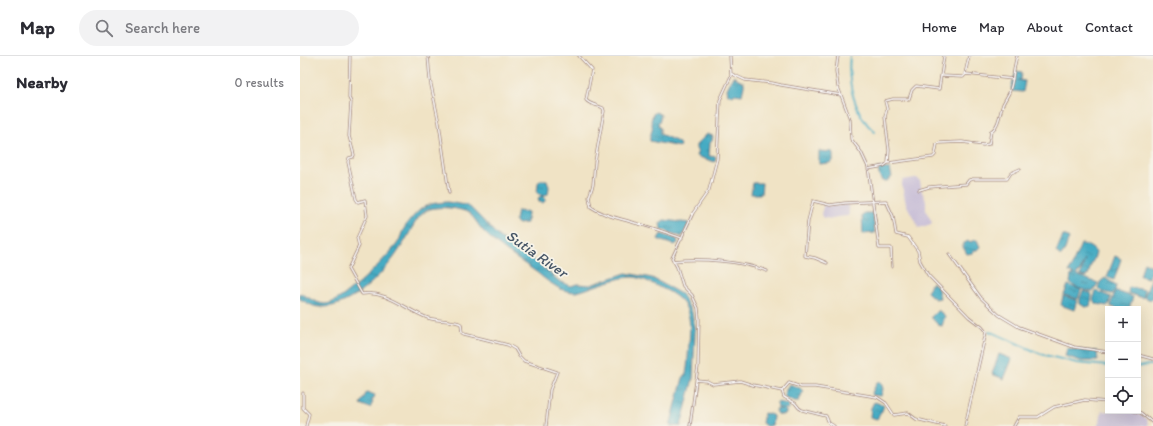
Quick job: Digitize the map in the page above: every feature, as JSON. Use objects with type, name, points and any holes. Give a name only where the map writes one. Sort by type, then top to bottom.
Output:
[{"type":"street","points":[[350,56],[349,98],[351,102],[348,131],[354,155],[353,157],[349,158],[348,162],[356,199],[358,202],[365,200],[367,216],[357,238],[359,246],[348,269],[362,294],[372,292],[379,294],[430,319],[459,322],[461,324],[462,333],[508,345],[515,349],[524,361],[557,372],[550,390],[546,426]]},
{"type":"street","points":[[428,56],[430,80],[439,123],[449,192]]},
{"type":"street","points":[[579,56],[592,70],[586,100],[587,102],[601,106],[604,111],[595,162],[593,185],[589,197],[591,207],[597,212],[682,238]]},
{"type":"street","points":[[690,426],[699,341],[698,308],[692,295],[683,286],[677,267],[672,258],[694,213],[708,190],[717,159],[720,100],[731,76],[730,56]]},
{"type":"street","points":[[838,56],[836,71],[841,95],[850,119],[851,139],[861,152],[868,169],[879,248],[891,248],[892,267]]},
{"type":"street","points":[[888,163],[889,150],[884,116],[887,109],[885,101],[910,99],[912,90],[916,86],[940,89],[944,56]]},
{"type":"street","points":[[965,74],[965,68],[969,56]]},
{"type":"street","points":[[868,169],[884,166],[888,163],[933,157],[935,155],[937,144],[939,143],[962,142],[989,144],[991,131],[995,128],[1000,117],[1003,103],[1009,92],[1017,56]]},
{"type":"street","points":[[731,74],[745,80],[772,83],[793,88],[841,95]]},
{"type":"street","points":[[942,76],[964,77],[965,74],[1013,79]]},
{"type":"street","points":[[920,190],[930,187],[966,184],[969,180],[973,179],[1007,179],[1011,173],[1020,169]]},
{"type":"street","points":[[827,263],[805,256],[808,221],[813,201],[830,205],[886,202],[893,216],[896,234],[908,237],[918,251],[920,261],[928,275],[969,317],[986,332],[965,426]]},
{"type":"street","points":[[949,254],[981,298],[999,315],[1019,327],[1074,347],[1105,352]]},
{"type":"street","points":[[673,261],[712,260],[750,265],[767,271]]},
{"type":"street","points":[[1141,356],[1153,359]]},
{"type":"street","points":[[696,380],[707,381],[713,384],[743,381],[753,386],[782,391]]},
{"type":"street","points":[[782,391],[789,383],[801,387],[814,387],[877,397],[886,403],[894,415],[908,413],[916,419],[945,426]]},
{"type":"street","points":[[782,391],[784,397],[795,403],[799,408],[807,412],[826,416],[829,423],[834,426]]},
{"type":"street","points":[[304,393],[304,408],[309,414],[306,426]]},
{"type":"street","points":[[1014,426],[1019,417],[1038,416],[1065,404],[1084,400],[1105,402]]},
{"type":"street","points":[[1141,413],[1153,423]]},
{"type":"shaded area","points":[[917,178],[920,181],[922,192],[926,200],[926,211],[932,222],[931,224],[919,228],[906,204],[902,186],[903,180]]},
{"type":"shaded area","points":[[824,204],[828,206],[837,206],[848,204],[848,216],[837,217],[834,219],[822,217],[821,214]]},
{"type":"shaded area","points":[[1102,410],[1105,412],[1105,414],[1138,414],[1147,419],[1148,426],[1097,426],[1100,421]]},
{"type":"water","points":[[1016,71],[1022,72],[1021,80],[1018,80],[1025,81],[1023,92],[1012,91],[1011,88]]},
{"type":"water","points":[[733,76],[744,82],[742,95],[735,94],[733,96],[728,94],[727,89]]},
{"type":"water","points":[[656,112],[661,115],[658,125],[660,128],[660,134],[678,142],[680,145],[679,147],[650,141],[652,130],[651,121],[653,114]]},
{"type":"water","points":[[707,134],[713,136],[710,143],[709,156],[716,157],[715,162],[696,156],[698,151],[696,149],[696,145]]},
{"type":"water","points":[[819,151],[833,152],[833,161],[819,164]]},
{"type":"water","points":[[878,168],[890,169],[892,177],[887,181],[882,181]]},
{"type":"water","points":[[540,180],[547,180],[549,187],[548,194],[543,196],[537,193],[538,183]]},
{"type":"water","points":[[753,183],[762,183],[761,194],[751,194]]},
{"type":"water","points":[[543,196],[546,200],[543,203],[539,202],[539,197]]},
{"type":"water","points":[[447,202],[465,205],[471,208],[499,237],[529,256],[559,281],[571,286],[577,284],[590,285],[626,273],[652,278],[681,294],[692,312],[695,333],[693,378],[681,426],[670,426],[688,363],[690,323],[686,308],[682,301],[676,296],[646,280],[634,277],[620,278],[577,292],[568,291],[557,287],[507,252],[489,237],[471,215],[465,211],[434,208],[422,214],[399,250],[381,273],[370,284],[346,301],[333,306],[317,307],[300,299],[300,293],[315,301],[325,304],[342,297],[374,269],[391,251],[398,242],[406,225],[419,211],[430,204]]},
{"type":"water","points":[[517,211],[528,212],[527,223],[519,224],[516,222]]},
{"type":"water","points":[[864,213],[873,213],[875,233],[863,234],[862,215]]},
{"type":"water","points":[[664,220],[689,223],[682,237],[661,229],[660,223]]},
{"type":"water","points":[[661,234],[677,239],[678,243],[674,245],[658,239]]},
{"type":"water","points":[[1063,236],[1069,238],[1061,256],[1056,252]]},
{"type":"water","points":[[973,240],[977,240],[980,247],[972,253],[967,254],[963,244],[968,241],[972,242]]},
{"type":"water","points":[[1081,244],[1090,247],[1096,253],[1088,275],[1085,277],[1080,275],[1085,259],[1080,271],[1076,275],[1098,283],[1093,292],[1077,288],[1070,283],[1071,275],[1074,275],[1069,272]]},
{"type":"water","points":[[1115,256],[1121,259],[1114,280],[1107,277]]},
{"type":"water","points":[[1144,262],[1152,266],[1149,278],[1140,276]]},
{"type":"water","points":[[1153,275],[1153,298],[1151,300],[1144,297]]},
{"type":"water","points":[[1105,278],[1116,285],[1115,292],[1112,294],[1102,292],[1098,288],[1100,282]]},
{"type":"water","points":[[932,282],[937,286],[940,298],[935,299],[927,292]]},
{"type":"water","points":[[1068,285],[1081,290],[1078,299],[1064,295]]},
{"type":"water","points":[[1129,287],[1145,290],[1143,298],[1128,293]]},
{"type":"water","points":[[1083,291],[1091,293],[1092,296],[1090,306],[1086,307],[1080,304],[1080,298]]},
{"type":"water","points":[[1096,291],[1111,297],[1107,306],[1097,304],[1093,300]]},
{"type":"water","points":[[1116,291],[1133,297],[1130,306],[1110,306]]},
{"type":"water","points":[[1063,296],[1077,300],[1074,310],[1061,305]]},
{"type":"water","points":[[938,310],[945,316],[942,326],[938,325],[931,317]]},
{"type":"water","points":[[1067,348],[1097,351],[1098,361],[1081,361],[1065,356]]},
{"type":"water","points":[[999,354],[1012,359],[1004,379],[992,374]]},
{"type":"water","points":[[877,382],[881,382],[883,389],[881,396],[871,395]]},
{"type":"water","points":[[789,384],[800,388],[803,391],[799,401],[794,401],[785,397],[784,394]]},
{"type":"water","points":[[367,392],[375,395],[373,400],[371,400],[373,402],[370,408],[360,404]]},
{"type":"water","points":[[777,402],[789,404],[788,409],[783,409],[786,411],[786,414],[781,415],[776,413],[776,409],[782,409],[777,407]]},
{"type":"water","points":[[874,402],[884,405],[877,419],[870,417],[871,408]]},
{"type":"water","points":[[764,413],[773,416],[772,425],[766,426],[762,423]]},
{"type":"waterway","points":[[850,56],[849,66],[851,87],[857,107],[862,117],[875,132]]},
{"type":"waterway","points":[[989,331],[1041,354],[1077,363],[1105,366]]},
{"type":"waterway","points":[[1141,366],[1153,365]]},
{"type":"water label","name":"Sutia River","points":[[537,254]]}]
